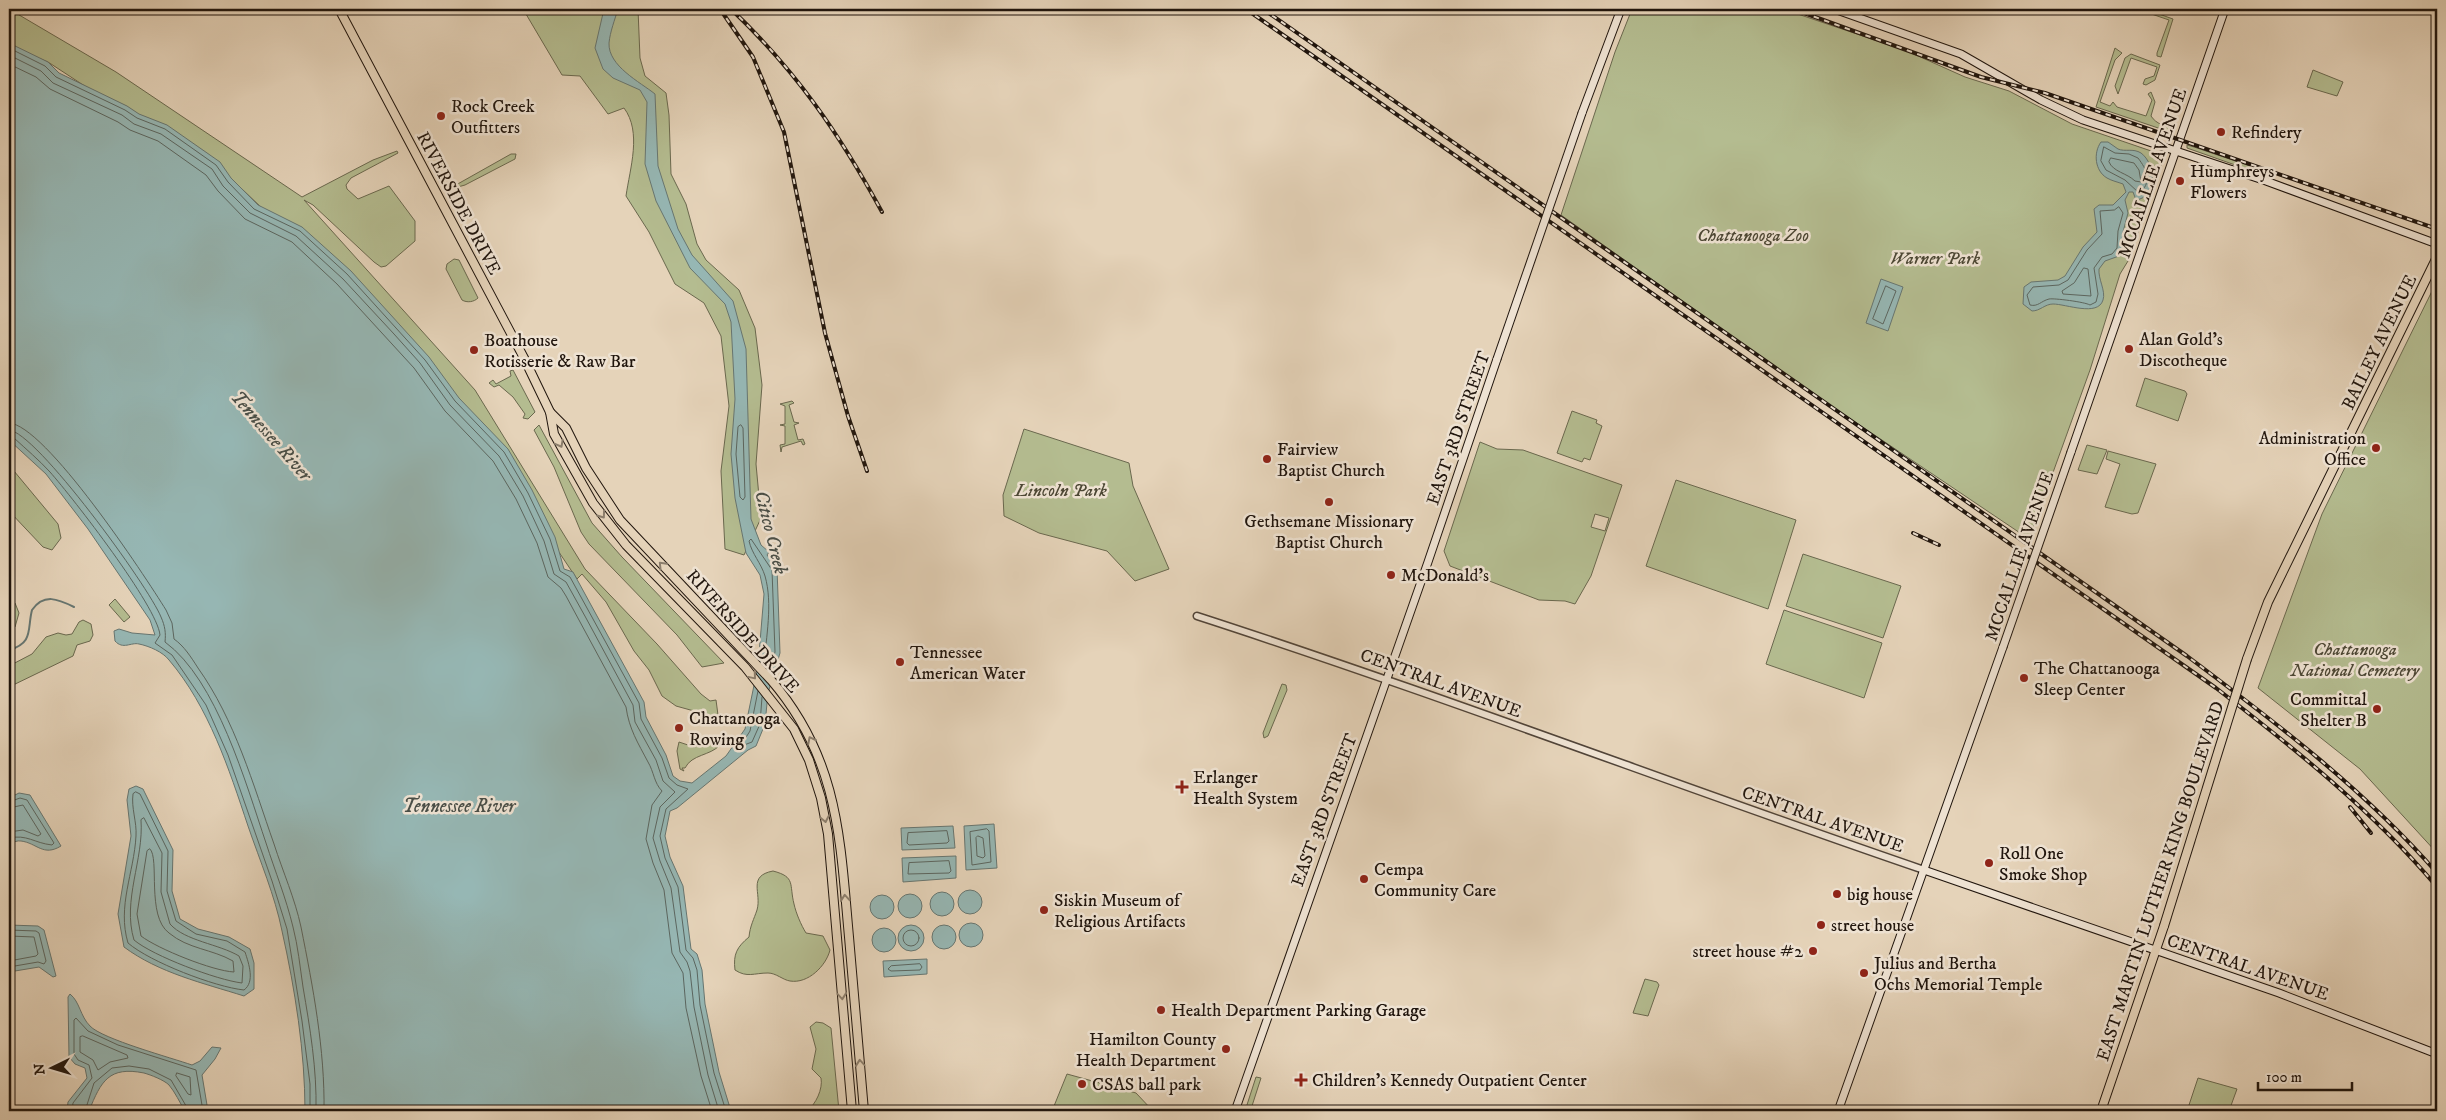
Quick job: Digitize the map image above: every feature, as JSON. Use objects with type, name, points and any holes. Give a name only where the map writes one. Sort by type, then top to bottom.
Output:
[{"type":"main road","name":"RIVERSIDE DRIVE","points":[[339,9],[524,358],[550,412],[554,434],[576,474],[610,525],[720,641],[772,700],[794,729],[822,798],[828,834],[852,1111]]},
{"type":"main road","name":"EAST 3RD STREET","points":[[1235,1111],[1387,679],[1582,114],[1621,9]]},
{"type":"main road","points":[[1834,9],[1961,54],[2040,100],[2075,116],[2266,181],[2437,244]]},
{"type":"main road","name":"MCCALLIE AVENUE","points":[[1838,1111],[2003,646],[2225,9]]},
{"type":"main road","name":"BAILEY AVENUE","points":[[2247,660],[2268,602],[2437,257]]},
{"type":"main road","name":"RIVERSIDE DRIVE","points":[[550,412],[566,428],[586,468],[620,520],[732,637],[786,697],[814,744],[828,779],[839,830],[864,1111]]},
{"type":"main road","name":"EAST MARTIN LUTHER KING BOULEVARD","points":[[2100,1111],[2157,951],[2247,660]]},
{"type":"main road","name":"CENTRAL AVENUE","points":[[1924,870],[2346,1017],[2437,1054]]},
{"type":"street","name":"CENTRAL AVENUE","points":[[1197,616],[1387,679],[1576,748],[1924,870]]},
{"type":"green space","points":[[9,9],[116,72],[302,197],[373,160],[397,151],[398,153],[351,178],[346,185],[347,189],[358,199],[389,186],[415,221],[415,241],[386,266],[381,267],[374,262],[313,205],[304,200],[475,390],[585,569],[657,644],[701,694],[710,701],[716,700],[718,715],[713,719],[696,715],[694,711],[676,706],[662,696],[649,670],[634,651],[606,602],[582,574],[577,579],[444,381],[242,189],[48,62],[9,46]]},
{"type":"green space","points":[[523,9],[638,9],[640,58],[645,76],[666,93],[669,115],[671,174],[686,204],[697,244],[706,260],[739,290],[755,328],[762,385],[756,464],[761,518],[744,555],[725,549],[721,471],[729,406],[721,336],[704,303],[675,284],[649,232],[626,196],[634,139],[629,118],[624,108],[608,114],[580,76],[562,75]]},
{"type":"green space","name":"Warner Park","points":[[1632,9],[1783,9],[1907,51],[1965,77],[2009,91],[2072,124],[2160,154],[2163,157],[2128,261],[2120,274],[2090,370],[2029,539],[1818,397],[1561,215],[1615,52]]},
{"type":"green space","points":[[2137,9],[2145,9],[2173,19],[2161,57],[2157,56],[2157,53],[2169,20]]},
{"type":"green space","points":[[2115,48],[2122,53],[2115,60],[2100,102],[2110,106],[2113,102],[2117,107],[2146,116],[2152,100],[2148,94],[2151,92],[2155,102],[2151,116],[2162,125],[2176,126],[2173,133],[2096,107]]},
{"type":"green space","points":[[2131,54],[2160,65],[2155,80],[2146,85],[2143,84],[2145,79],[2154,76],[2157,67],[2131,58],[2118,94],[2115,86],[2125,58]]},
{"type":"green space","points":[[2313,70],[2343,82],[2337,96],[2307,87]]},
{"type":"green space","points":[[2187,145],[2262,170],[2255,172],[2187,148]]},
{"type":"green space","points":[[511,154],[516,154],[515,159],[465,185],[447,190]]},
{"type":"green space","points":[[454,259],[459,260],[478,298],[475,300],[468,302],[462,300],[446,269],[447,264]]},
{"type":"green space","name":"Chattanooga National Cemetery","points":[[2437,281],[2437,853],[2360,769],[2258,688],[2322,514]]},
{"type":"green space","points":[[513,370],[535,412],[528,419],[523,418],[525,414],[513,397],[499,385],[494,387],[489,383],[493,380],[496,384],[511,376],[510,371]]},
{"type":"green space","points":[[2145,378],[2185,391],[2187,394],[2178,421],[2136,406]]},
{"type":"green space","points":[[792,401],[794,403],[789,405],[794,422],[799,423],[794,425],[798,440],[803,439],[805,444],[803,445],[801,441],[782,447],[781,452],[780,445],[785,444],[785,426],[780,425],[785,424],[785,406],[780,404]]},
{"type":"green space","points":[[1572,411],[1597,420],[1596,423],[1602,426],[1590,460],[1584,458],[1582,462],[1557,453]]},
{"type":"green space","points":[[539,425],[592,523],[724,663],[702,667],[677,635],[589,544],[581,532],[554,467],[534,430]]},
{"type":"green space","name":"Lincoln Park","points":[[1024,429],[1129,463],[1133,486],[1169,569],[1135,581],[1107,551],[1039,533],[1004,516],[1003,495]]},
{"type":"green space","points":[[1480,442],[1497,449],[1523,450],[1622,485],[1591,576],[1575,604],[1565,601],[1539,600],[1450,566],[1444,551]],"holes":[[[1595,514],[1609,518],[1605,531],[1591,527]]]},
{"type":"green space","points":[[2087,445],[2107,450],[2097,474],[2078,470]]},
{"type":"green space","points":[[2108,451],[2156,464],[2138,513],[2132,514],[2105,507],[2120,464],[2106,459]]},
{"type":"green space","points":[[9,465],[58,524],[61,538],[52,550],[43,547],[9,511]]},
{"type":"green space","points":[[1676,480],[1796,520],[1768,609],[1646,566]]},
{"type":"green space","points":[[1803,554],[1901,586],[1883,638],[1786,606]]},
{"type":"green space","points":[[115,599],[130,617],[124,622],[109,605]]},
{"type":"green space","points":[[9,601],[15,603],[19,613],[15,627],[9,630]]},
{"type":"green space","points":[[1784,610],[1882,643],[1864,698],[1766,664]]},
{"type":"green space","points":[[83,620],[91,624],[93,635],[90,641],[77,645],[73,656],[9,687],[9,666],[32,654],[46,637],[58,633],[72,634],[79,622]]},
{"type":"green space","points":[[1282,684],[1286,685],[1287,690],[1268,736],[1264,738],[1263,733]]},
{"type":"green space","points":[[679,742],[694,747],[718,742],[720,745],[716,749],[692,760],[685,768],[682,768],[684,771],[680,769],[677,751]]},
{"type":"green space","points":[[773,871],[785,876],[790,882],[796,911],[806,933],[823,936],[830,950],[820,968],[810,977],[803,980],[790,981],[771,973],[747,974],[735,970],[737,951],[741,944],[749,937],[757,910],[758,881],[765,873]]},
{"type":"green space","points":[[1645,979],[1657,982],[1659,985],[1648,1016],[1633,1013]]},
{"type":"green space","points":[[816,1022],[823,1023],[831,1028],[839,1111],[807,1111],[816,1100],[821,1087],[821,1078],[812,1069],[816,1049],[810,1027]]},
{"type":"green space","name":"CSAS ball park","points":[[1067,1074],[1136,1093],[1153,1111],[1052,1111]]},
{"type":"green space","points":[[1256,1077],[1261,1078],[1251,1109],[1258,1111],[1245,1111]]},
{"type":"green space","points":[[2198,1078],[2237,1089],[2229,1111],[2187,1111]]},
{"type":"water","name":"Tennessee River","points":[[604,9],[618,9],[609,43],[614,59],[626,73],[655,94],[658,166],[678,229],[692,255],[733,301],[746,349],[751,519],[761,545],[769,552],[767,555],[777,568],[780,653],[768,693],[765,724],[756,746],[748,750],[677,808],[670,811],[665,836],[670,857],[683,886],[691,949],[697,954],[702,970],[705,1004],[719,1072],[731,1111],[305,1111],[305,1089],[298,1021],[279,918],[233,783],[207,718],[183,678],[166,657],[147,646],[136,644],[121,645],[115,641],[114,631],[119,629],[132,633],[155,635],[150,620],[88,529],[46,474],[9,440],[9,43],[48,62],[59,73],[127,106],[139,114],[167,125],[220,162],[231,178],[258,205],[302,227],[351,271],[429,357],[459,398],[508,449],[532,490],[555,537],[564,569],[573,572],[644,702],[646,717],[666,755],[673,776],[680,781],[692,783],[726,756],[745,729],[758,666],[764,594],[760,575],[746,553],[735,498],[731,454],[735,399],[731,322],[725,304],[690,268],[656,201],[645,164],[647,102],[640,90],[613,78],[603,69],[595,48]]},
{"type":"water","points":[[2101,142],[2108,142],[2121,150],[2141,153],[2150,165],[2152,172],[2151,187],[2143,198],[2136,200],[2133,192],[2129,192],[2125,200],[2128,213],[2123,232],[2123,249],[2119,256],[2105,261],[2099,269],[2104,296],[2100,305],[2088,309],[2053,304],[2032,311],[2023,304],[2024,287],[2031,282],[2058,280],[2065,276],[2083,247],[2097,232],[2094,209],[2099,205],[2113,205],[2126,192],[2123,184],[2107,178],[2100,171],[2096,162],[2096,156]]},
{"type":"water","points":[[1881,279],[1903,287],[1888,331],[1866,323]]},
{"type":"water","points":[[136,786],[143,789],[173,850],[172,891],[180,919],[198,929],[229,937],[250,949],[254,963],[254,989],[244,996],[167,971],[124,947],[118,914],[131,836],[127,800],[129,789]]},
{"type":"water","points":[[19,793],[30,795],[61,846],[45,850],[27,842],[9,843],[9,798]]},
{"type":"water","points":[[994,824],[997,868],[966,870],[964,826]]},
{"type":"water","points":[[953,826],[955,848],[902,850],[901,828]]},
{"type":"water","points":[[956,856],[956,878],[903,882],[902,858]]},
{"type":"water","points":[[970,890],[979,893],[982,902],[979,911],[970,914],[961,911],[958,902],[961,893]]},
{"type":"water","points":[[942,892],[947,893],[953,899],[953,909],[947,915],[942,916],[937,915],[931,909],[930,904],[931,899],[937,893]]},
{"type":"water","points":[[910,894],[915,895],[921,901],[921,911],[915,917],[910,918],[905,917],[899,911],[898,906],[899,901],[905,895]]},
{"type":"water","points":[[882,895],[891,898],[894,907],[891,916],[882,919],[873,916],[870,907],[873,898]]},
{"type":"water","points":[[971,923],[979,927],[983,935],[979,943],[971,947],[963,943],[959,935],[963,927]]},
{"type":"water","points":[[9,925],[38,926],[44,930],[56,976],[53,977],[39,967],[9,972]]},
{"type":"water","points":[[911,925],[920,929],[924,938],[920,947],[911,951],[902,947],[898,938],[902,929]]},
{"type":"water","points":[[944,925],[949,926],[955,932],[955,942],[949,948],[944,949],[939,948],[933,942],[932,937],[933,932],[939,926]]},
{"type":"water","points":[[884,928],[893,931],[896,940],[893,949],[884,952],[875,949],[872,940],[875,931]]},
{"type":"water","points":[[927,959],[927,974],[884,977],[883,961]]},
{"type":"water","points":[[70,994],[90,1026],[108,1037],[138,1048],[192,1065],[200,1061],[212,1047],[221,1048],[202,1075],[208,1111],[185,1111],[167,1083],[147,1074],[132,1071],[114,1074],[108,1078],[102,1084],[89,1111],[67,1111],[68,1102],[87,1078],[85,1068],[75,1064],[69,1057],[68,997]]},
{"type":"waterway","points":[[9,650],[17,647],[26,639],[32,610],[41,601],[46,599],[57,600],[74,607]]},
{"type":"railway","points":[[720,9],[753,57],[784,132],[825,333],[848,416],[867,471]]},
{"type":"railway","points":[[731,9],[776,56],[815,104],[866,183],[882,212]]},
{"type":"railway","points":[[1246,9],[2216,688],[2303,757],[2360,806],[2437,887]]},
{"type":"railway","points":[[1263,9],[2187,656],[2318,758],[2380,813],[2437,873]]},
{"type":"railway","points":[[1793,9],[1981,77],[2045,93],[2437,229]]},
{"type":"railway","points":[[1913,533],[1939,545]]},
{"type":"railway","points":[[2350,807],[2371,833]]},
{"type":"place","name":"Rock Creek Outfitters","points":[[441,116]]},
{"type":"place","name":"Refindery","points":[[2221,132]]},
{"type":"place","name":"Humphreys Flowers","points":[[2180,181]]},
{"type":"place","name":"Alan Gold's Discotheque","points":[[2129,349]]},
{"type":"place","name":"Boathouse Rotisserie & Raw Bar","points":[[474,350]]},
{"type":"place","name":"Administration Office","points":[[2376,448]]},
{"type":"place","name":"Fairview Baptist Church","points":[[1267,459]]},
{"type":"place","name":"Gethsemane Missionary Baptist Church","points":[[1329,502]]},
{"type":"place","name":"McDonald's","points":[[1391,575]]},
{"type":"place","name":"Tennessee American Water","points":[[900,662]]},
{"type":"place","name":"The Chattanooga Sleep Center","points":[[2024,678]]},
{"type":"place","name":"Committal Shelter B","points":[[2377,709]]},
{"type":"place","name":"Chattanooga Rowing","points":[[679,728]]},
{"type":"place","name":"Erlanger Health System","points":[[1182,787]]},
{"type":"place","name":"Roll One Smoke Shop","points":[[1989,863]]},
{"type":"place","name":"Cempa Community Care","points":[[1364,879]]},
{"type":"place","name":"big house","points":[[1837,894]]},
{"type":"place","name":"Siskin Museum of Religious Artifacts","points":[[1044,910]]},
{"type":"place","name":"street house","points":[[1821,925]]},
{"type":"place","name":"street house #2","points":[[1813,951]]},
{"type":"place","name":"Julius and Bertha Ochs Memorial Temple","points":[[1864,973]]},
{"type":"place","name":"Health Department Parking Garage","points":[[1161,1010]]},
{"type":"place","name":"Hamilton County Health Department","points":[[1226,1049]]},
{"type":"place","name":"Children's Kennedy Outpatient Center","points":[[1301,1080]]},
{"type":"place","name":"CSAS ball park","points":[[1082,1084]]},
{"type":"park label","name":"Chattanooga Zoo","points":[[1753,235]]},
{"type":"water label","name":"Citico Creek","points":[[772,532]]}]
